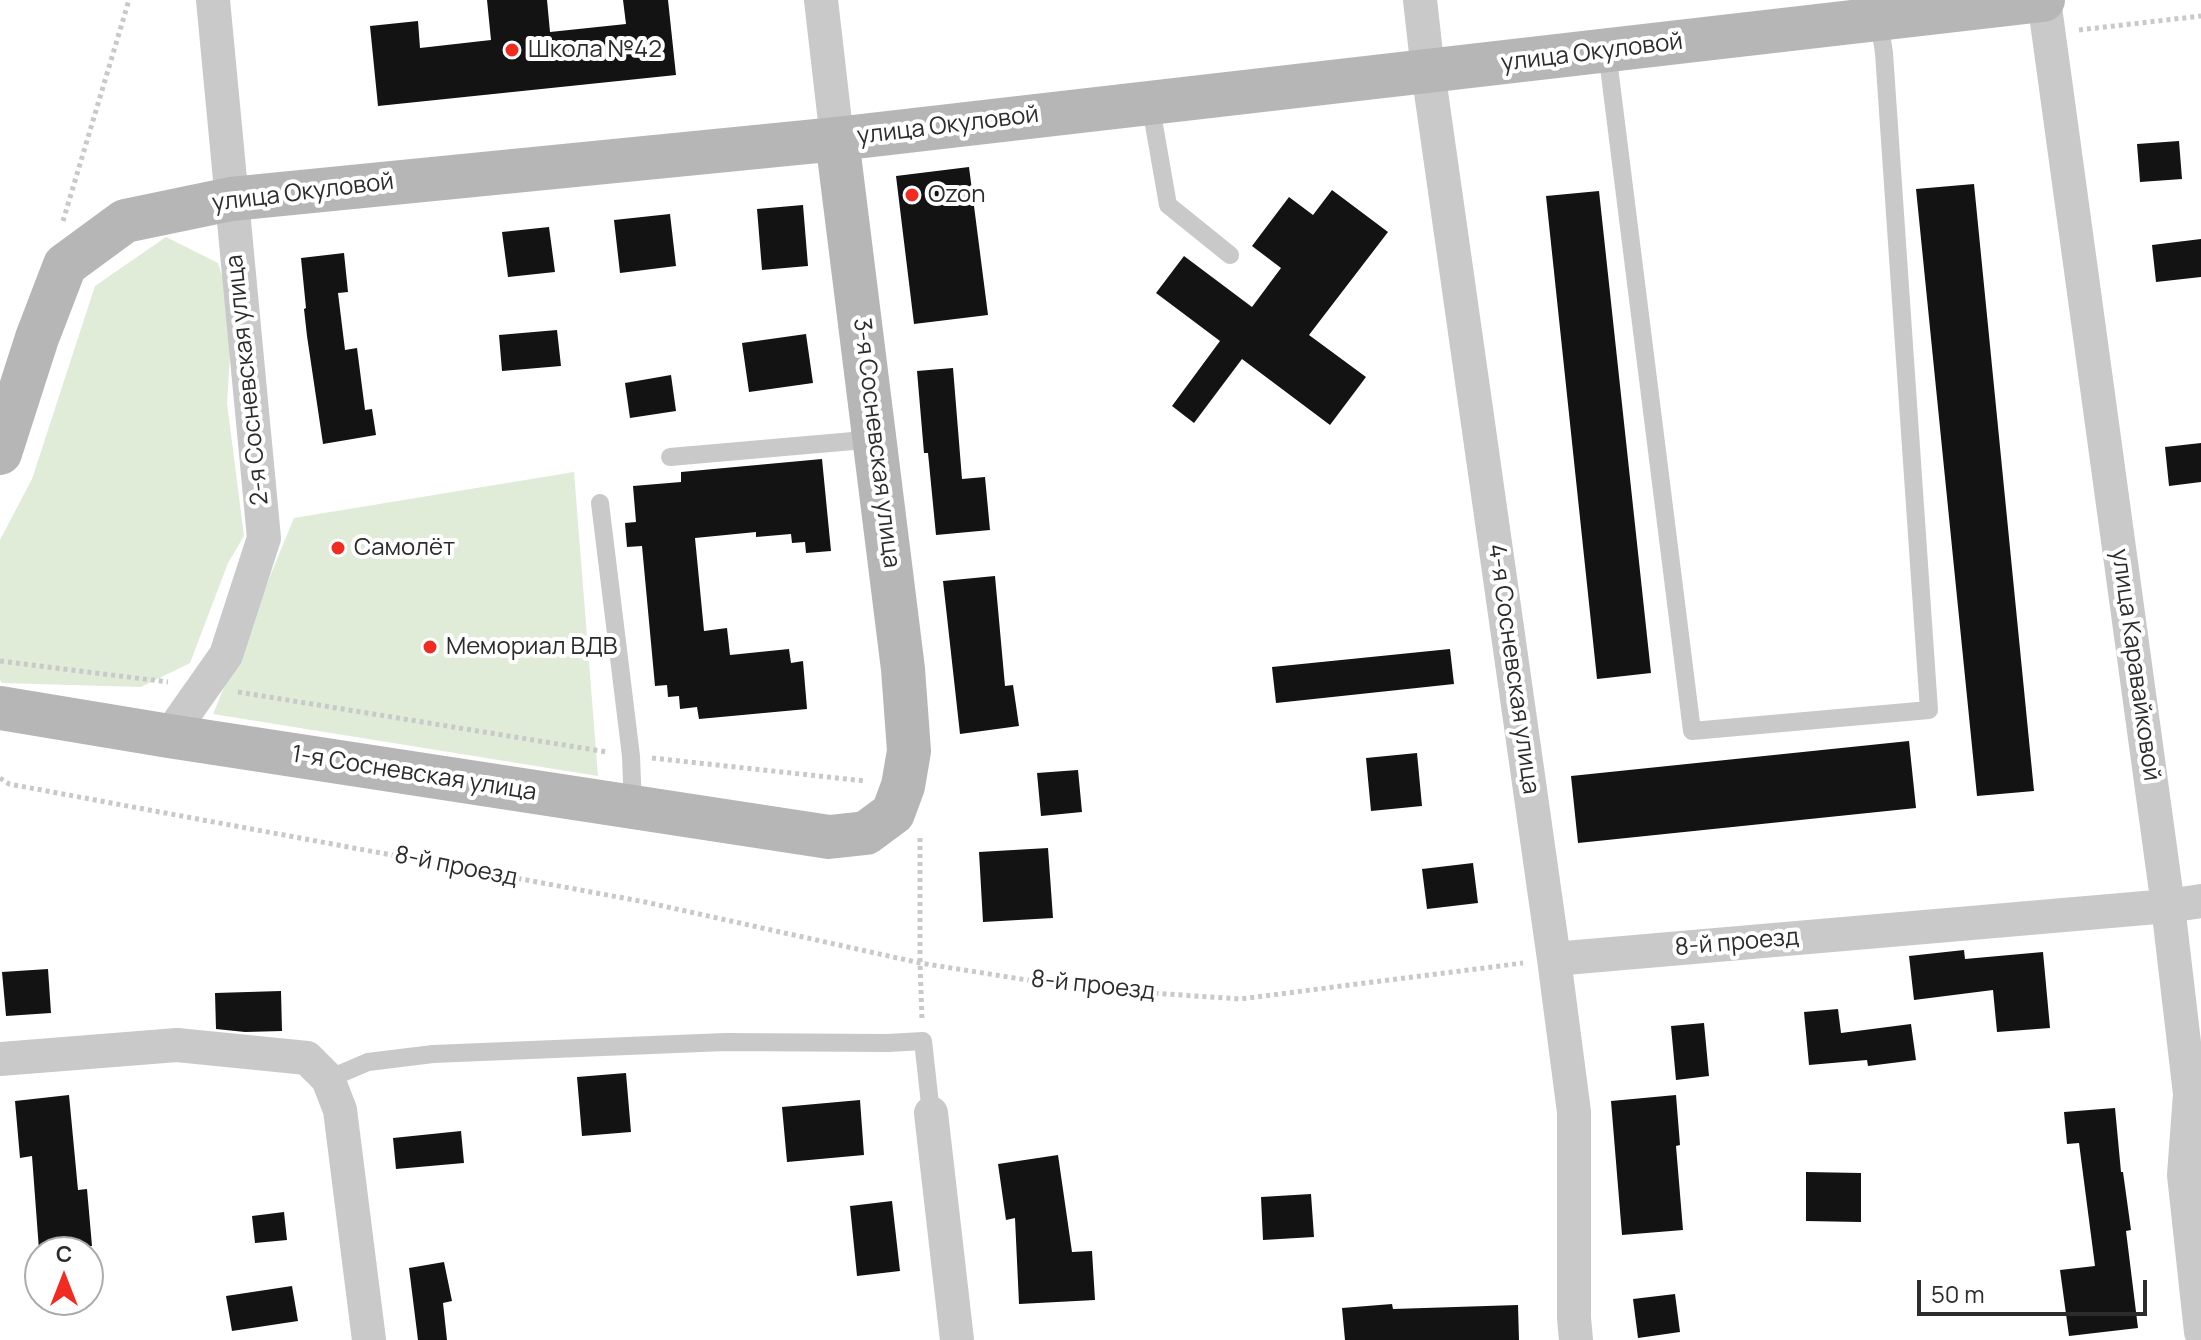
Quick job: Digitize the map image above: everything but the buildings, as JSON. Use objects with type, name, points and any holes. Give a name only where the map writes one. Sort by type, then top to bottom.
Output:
[{"type":"main road","name":"улица Окуловой","points":[[0,453],[37,338],[65,265],[125,221],[231,199],[837,139],[2044,0]]},
{"type":"main road","name":"3-я Сосневская улица","points":[[829,837],[866,833],[893,813],[903,786],[909,751],[903,669],[876,439],[837,139]]},
{"type":"main road","name":"1-я Сосневская улица","points":[[0,708],[829,837]]},
{"type":"street","name":"2-я Сосневская улица","points":[[169,736],[226,655],[264,538],[213,0]]},
{"type":"street","name":"3-я Сосневская улица","points":[[821,0],[837,139]]},
{"type":"street","name":"4-я Сосневская улица","points":[[1420,0],[1574,1112],[1576,1340]]},
{"type":"street","name":"улица Каравайковой","points":[[2044,0],[2168,906],[2190,1094],[2184,1175],[2201,1332]]},
{"type":"street","name":"8-й проезд","points":[[1554,959],[2201,901]]},
{"type":"street","points":[[0,1059],[177,1045],[307,1058],[328,1079],[340,1110],[369,1340]]},
{"type":"street","points":[[931,1113],[957,1340]]},
{"type":"lane","points":[[1607,51],[1692,731],[1929,710],[1885,68],[1879,20]]},
{"type":"lane","points":[[1150,102],[1168,205],[1230,255]]},
{"type":"lane","points":[[670,457],[876,439]]},
{"type":"lane","points":[[600,503],[631,756],[633,807]]},
{"type":"lane","points":[[328,1079],[368,1062],[433,1054],[725,1042],[923,1041],[931,1113]]},
{"type":"path","points":[[61,228],[129,0]]},
{"type":"path","points":[[0,661],[204,687],[631,756],[903,786]]},
{"type":"path","name":"8-й проезд","points":[[0,778],[9,784],[645,902],[920,963],[1078,988],[1240,999],[1554,959]]},
{"type":"path","points":[[920,835],[923,1041]]},
{"type":"green space","points":[[166,237],[218,263],[233,310],[227,403],[244,536],[228,563],[190,663],[141,687],[2,683],[0,540],[32,479],[95,286]]},
{"type":"green space","points":[[574,472],[598,776],[213,714],[294,518]]},
{"type":"place","name":"Школа №42","points":[[512,50]]},
{"type":"place","name":"Ozon","points":[[912,195]]},
{"type":"place","name":"Самолёт","points":[[338,548]]},
{"type":"place","name":"Мемориал ВДВ","points":[[430,647]]}]
